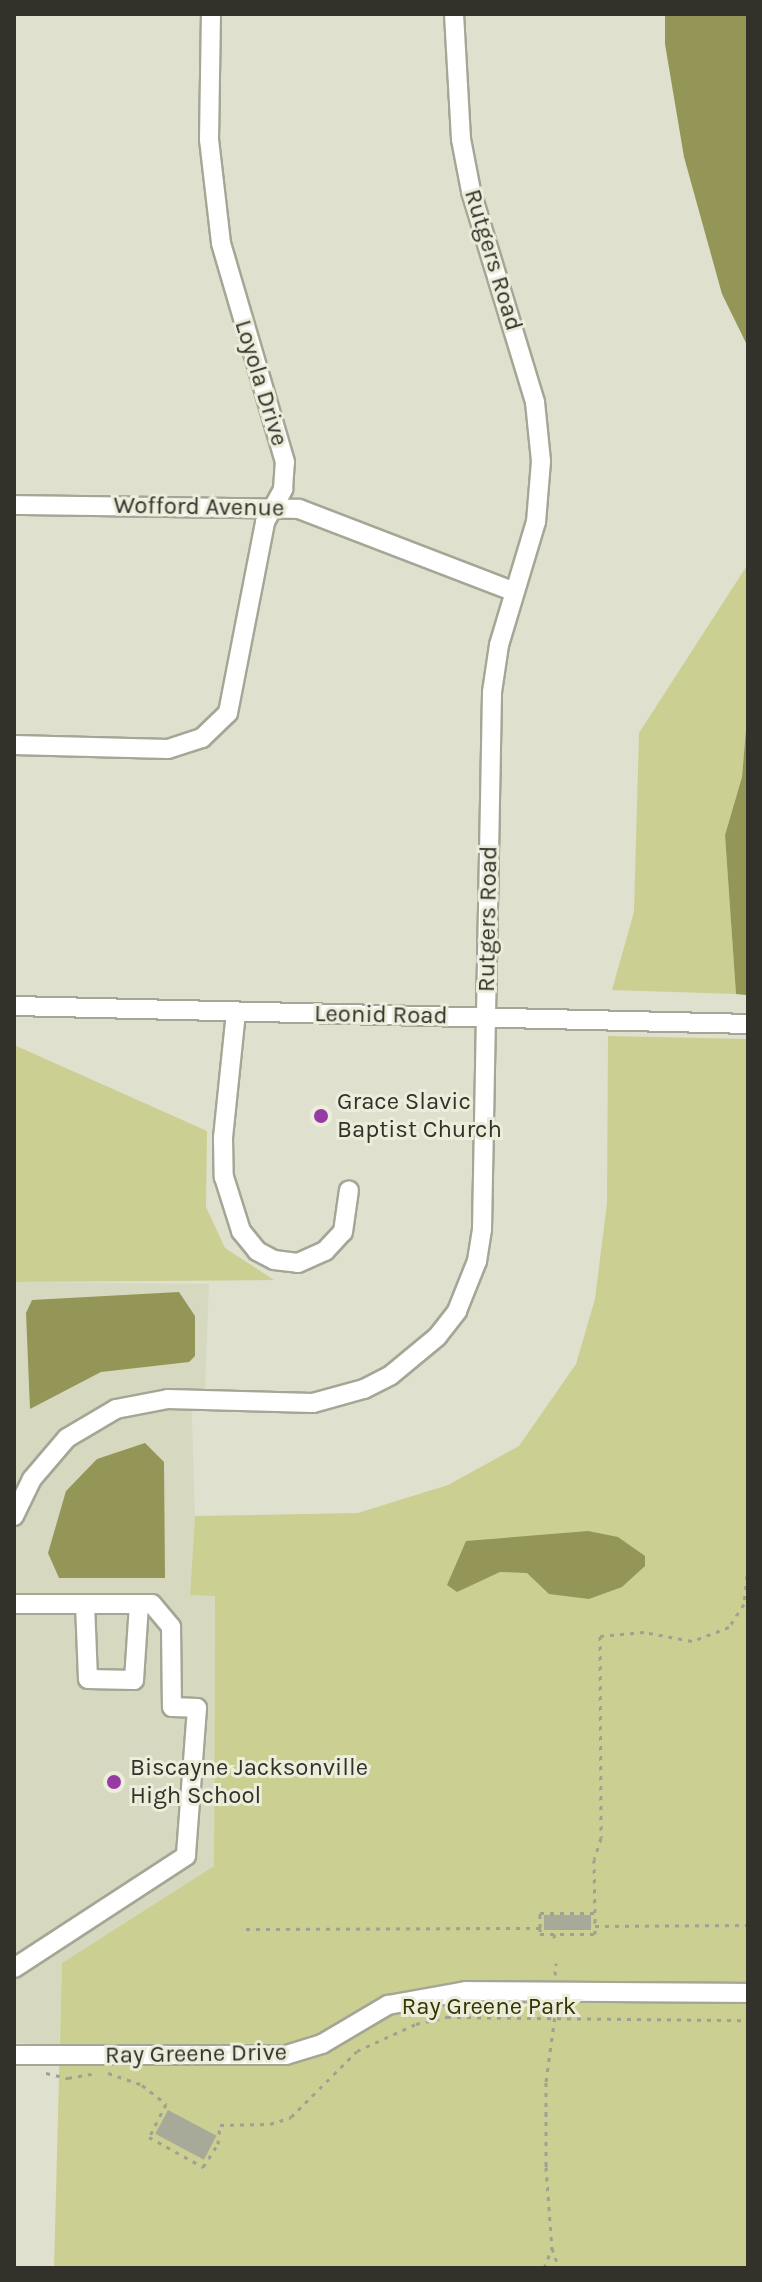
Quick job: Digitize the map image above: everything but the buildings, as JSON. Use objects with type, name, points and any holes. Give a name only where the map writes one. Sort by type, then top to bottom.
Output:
[{"type":"street","name":"Loyola Drive","points":[[14,745],[168,749],[217,728],[228,713],[272,507],[283,489],[281,441],[233,292],[215,199],[208,84],[211,14]]},
{"type":"street","name":"Rutgers Road","points":[[14,1516],[32,1479],[67,1438],[116,1409],[168,1399],[289,1403],[338,1397],[391,1375],[437,1337],[469,1286],[479,1251],[487,1017],[492,692],[513,591],[541,493],[540,430],[471,191],[461,139],[454,14]]},
{"type":"street","name":"Wofford Avenue","points":[[14,505],[272,507],[315,514],[513,591]]},
{"type":"street","name":"Leonid Road","points":[[14,1006],[748,1024]]},
{"type":"street","points":[[236,1012],[223,1138],[224,1177],[241,1231],[257,1251],[274,1260],[298,1263],[325,1251],[343,1232],[349,1190]]},
{"type":"street","points":[[14,1604],[152,1604],[171,1627],[172,1707],[197,1708],[186,1856],[14,1968]]},
{"type":"street","points":[[85,1604],[88,1679],[134,1680],[139,1604]]},
{"type":"street","name":"Ray Greene Drive","points":[[14,2055],[286,2055],[322,2044],[388,2005],[466,1991],[748,1993]]},
{"type":"path","points":[[595,1913],[540,1913],[540,1934],[595,1934],[595,1913],[594,1859],[601,1838],[600,1636],[644,1632],[692,1641],[729,1627],[744,1604],[748,1566]]},
{"type":"path","points":[[595,1926],[748,1925]]},
{"type":"path","points":[[246,1929],[540,1928]]},
{"type":"path","points":[[554,1934],[555,1943]]},
{"type":"path","points":[[555,1982],[556,1963]]},
{"type":"path","points":[[556,2001],[546,2082],[552,2248],[559,2268]]},
{"type":"path","points":[[41,2071],[68,2078],[107,2073],[142,2085],[166,2104],[149,2137],[203,2167],[218,2144],[220,2125],[270,2124],[291,2117],[338,2065],[388,2034],[447,2017],[748,2020]]},
{"type":"path","points":[[544,2268],[552,2248]]},
{"type":"shaded area","points":[[665,14],[748,14],[748,347],[722,294],[684,157],[665,44]]},
{"type":"shaded area","points":[[748,705],[746,995],[736,994],[725,835],[742,777]]},
{"type":"shaded area","points":[[14,1282],[209,1284],[205,1389],[191,1390],[195,1516],[190,1594],[215,1596],[214,1866],[62,1963],[59,2047],[14,2042]]},
{"type":"shaded area","points":[[179,1292],[195,1316],[195,1356],[189,1362],[101,1372],[30,1409],[26,1313],[32,1300]]},
{"type":"shaded area","points":[[145,1443],[164,1462],[165,1578],[59,1578],[48,1553],[66,1491],[97,1459]]},
{"type":"shaded area","points":[[588,1531],[618,1537],[645,1556],[645,1566],[622,1587],[589,1599],[549,1594],[527,1573],[500,1572],[457,1592],[447,1585],[466,1541]]},
{"type":"green space","points":[[748,564],[748,705],[742,777],[725,835],[736,994],[612,990],[634,912],[639,733]]},
{"type":"green space","name":"Ray Greene Park","points":[[608,1036],[748,1039],[748,2268],[54,2268],[62,1963],[214,1866],[215,1596],[190,1595],[195,1516],[358,1513],[448,1485],[519,1446],[576,1364],[595,1299],[607,1203]]},
{"type":"green space","points":[[14,1045],[207,1131],[206,1207],[225,1248],[274,1280],[14,1282]]},
{"type":"place","name":"Grace Slavic Baptist Church","points":[[321,1116]]},
{"type":"place","name":"Biscayne Jacksonville High School","points":[[114,1782]]}]
